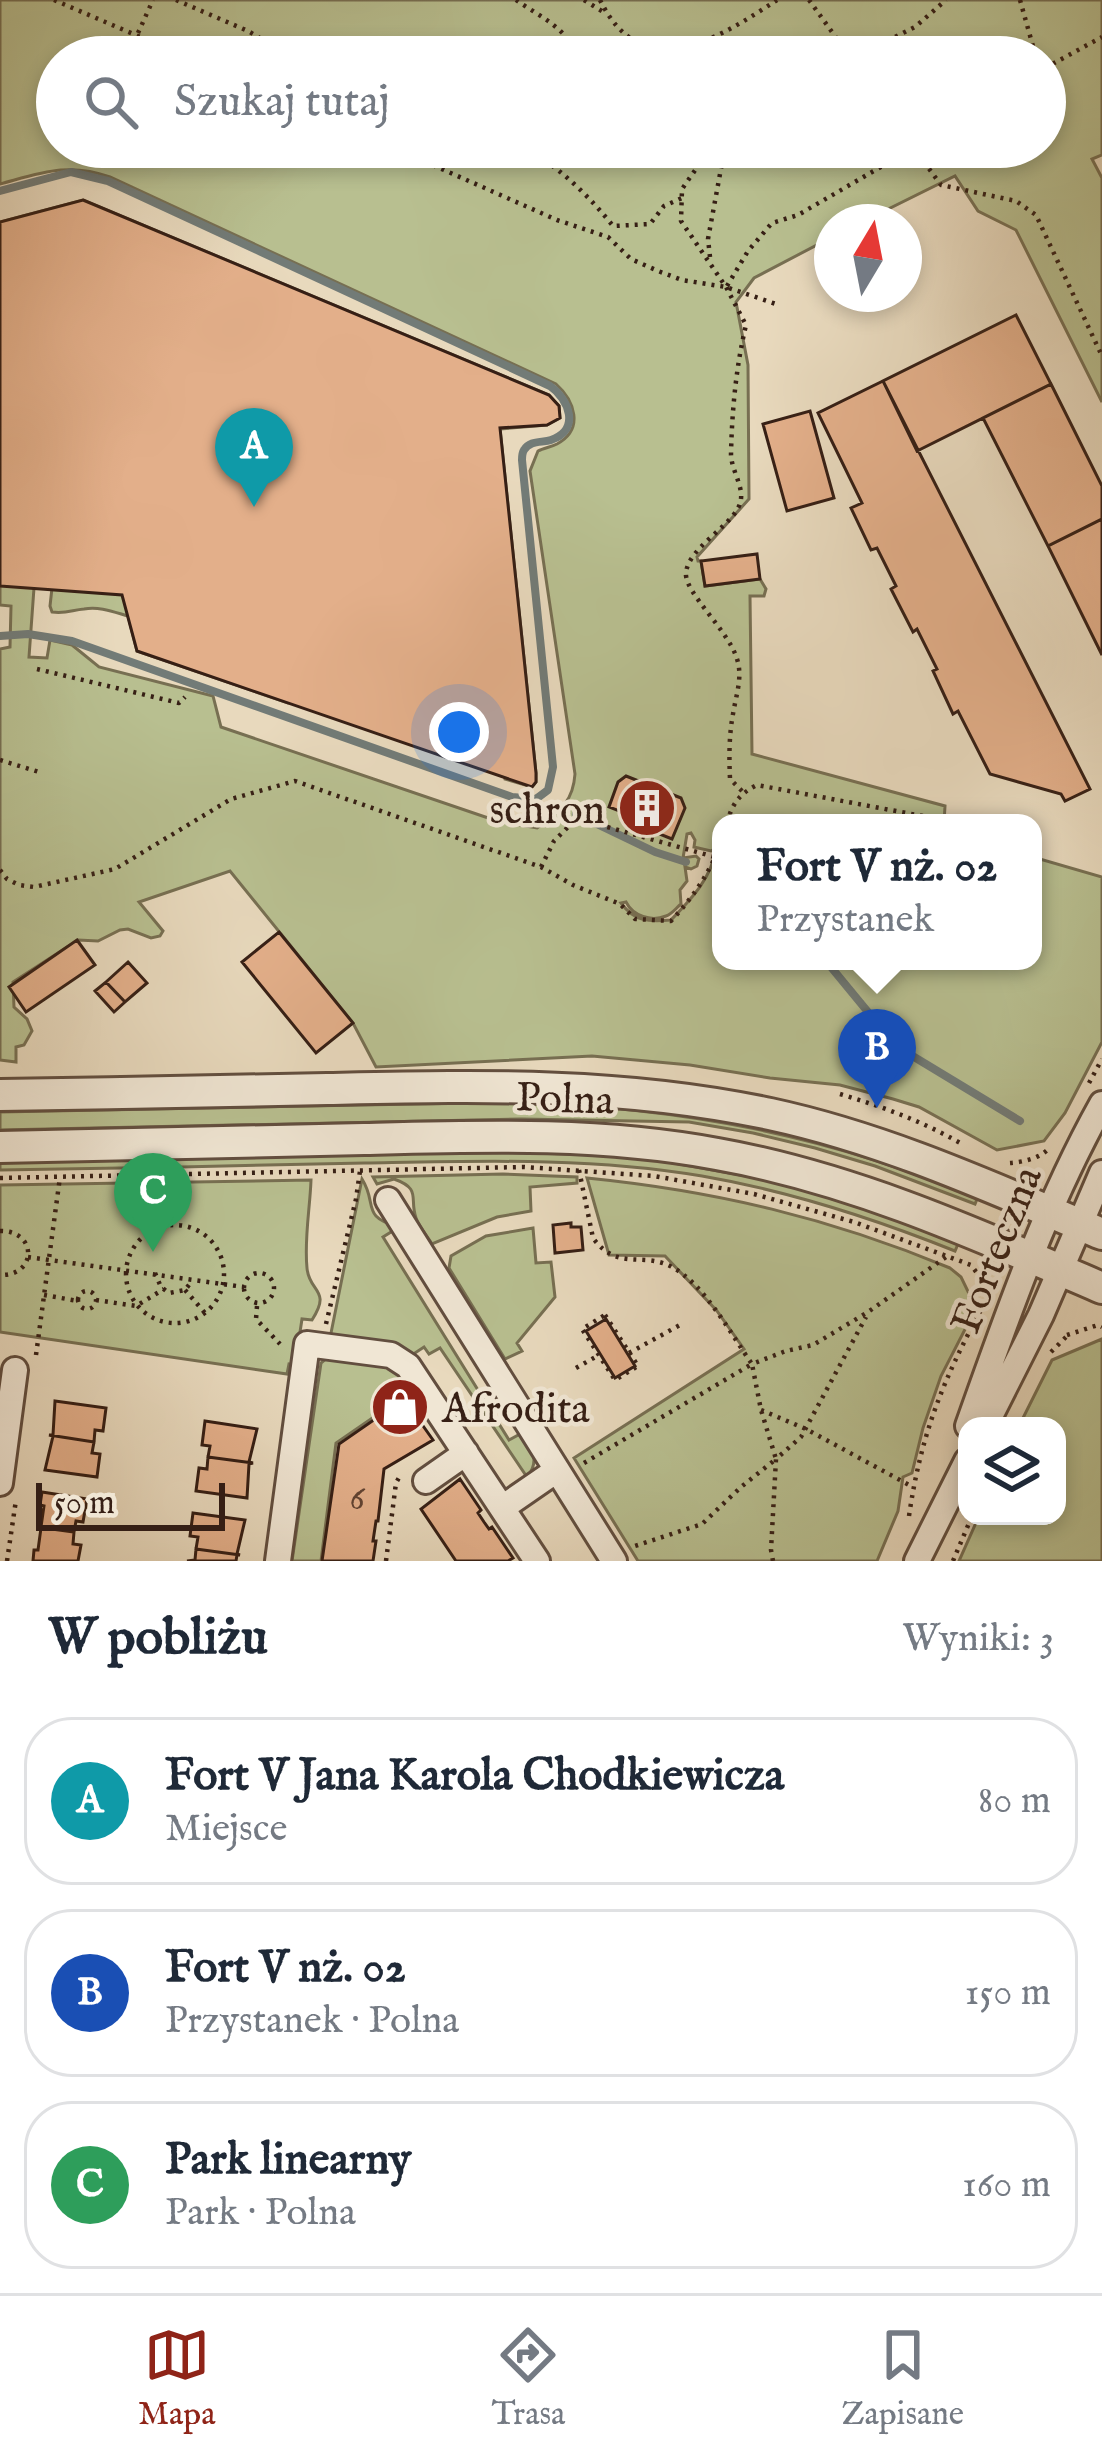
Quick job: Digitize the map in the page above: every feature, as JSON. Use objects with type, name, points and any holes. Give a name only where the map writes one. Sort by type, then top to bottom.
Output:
[{"type":"street","name":"Polna","points":[[0,1095],[508,1086],[650,1094],[725,1105],[839,1131],[942,1167],[1090,1230]]},
{"type":"street","name":"Forteczna","points":[[972,1417],[1030,1257],[1102,1104]]},
{"type":"street","name":"Polna","points":[[0,1147],[484,1136],[650,1143],[737,1157],[825,1179],[935,1217],[1102,1288]]},
{"type":"street","name":"Forteczna","points":[[990,1417],[1060,1270],[1090,1230],[1102,1173]]},
{"type":"street","points":[[388,1200],[619,1556]]},
{"type":"street","points":[[278,1561],[314,1345],[391,1355],[408,1366],[537,1561]]},
{"type":"street","points":[[0,1483],[25,1364]]},
{"type":"street","points":[[425,1481],[466,1453]]},
{"type":"street","name":"Forteczna","points":[[934,1526],[958,1456]]},
{"type":"street","points":[[502,1508],[566,1469]]},
{"type":"street","name":"Forteczna","points":[[917,1561],[958,1478]]},
{"type":"path","points":[[54,0],[137,35],[153,0]]},
{"type":"path","points":[[176,0],[255,36]]},
{"type":"path","points":[[516,0],[566,36]]},
{"type":"path","points":[[584,0],[607,15]]},
{"type":"path","points":[[600,0],[612,23],[628,36]]},
{"type":"path","points":[[716,36],[777,0]]},
{"type":"path","points":[[809,0],[836,36]]},
{"type":"path","points":[[895,36],[946,0]]},
{"type":"path","points":[[1020,0],[1030,36]]},
{"type":"path","points":[[1066,57],[1102,38]]},
{"type":"path","points":[[439,168],[608,237],[631,259],[658,271],[776,304]]},
{"type":"path","points":[[555,168],[589,196],[613,226]]},
{"type":"path","points":[[697,168],[682,189],[681,220],[727,287],[746,325],[736,368],[731,459],[742,494],[739,507],[693,557],[686,572],[691,594],[732,644],[739,664],[729,758],[730,779],[743,792]]},
{"type":"path","points":[[710,263],[708,239],[720,168]]},
{"type":"path","points":[[727,287],[772,223],[798,215],[879,168]]},
{"type":"path","points":[[929,168],[941,185],[1016,200],[1036,215],[1102,356]]},
{"type":"path","points":[[613,226],[650,224],[664,206],[682,198]]},
{"type":"path","points":[[608,237],[613,226]]},
{"type":"path","points":[[37,669],[179,703],[185,697]]},
{"type":"path","points":[[0,760],[39,772]]},
{"type":"path","points":[[0,870],[19,885],[34,887],[116,869],[231,800],[295,781],[541,867],[620,904],[635,919],[671,920],[700,887],[712,864]]},
{"type":"path","points":[[730,814],[743,792],[757,785],[912,814]]},
{"type":"path","points":[[541,867],[554,841],[571,824],[593,824],[712,856]]},
{"type":"path","points":[[840,1094],[924,1122],[972,1149]]},
{"type":"path","points":[[1000,1164],[1045,1153]]},
{"type":"path","points":[[0,1178],[524,1167],[654,1176],[754,1194],[854,1222],[971,1265],[990,1292],[950,1367],[917,1462],[910,1516]]},
{"type":"path","points":[[579,1170],[597,1244],[611,1256],[668,1264],[694,1283],[752,1364],[776,1459],[773,1561]]},
{"type":"path","points":[[314,1345],[356,1199],[359,1171]]},
{"type":"path","points":[[25,1364],[44,1295],[60,1177]]},
{"type":"path","points":[[177,1225],[207,1236],[218,1249],[224,1284],[199,1319],[167,1324],[136,1306],[129,1294],[126,1268],[134,1246],[146,1234],[177,1225]]},
{"type":"path","points":[[0,1231],[22,1237],[28,1249],[22,1269],[0,1275]]},
{"type":"path","points":[[28,1257],[244,1287]]},
{"type":"path","points":[[566,1469],[752,1364],[813,1346],[946,1257]]},
{"type":"path","points":[[155,1273],[164,1289],[178,1293],[193,1279]]},
{"type":"path","points":[[262,1274],[271,1279],[274,1293],[257,1303],[249,1299],[244,1287],[253,1275],[262,1274]]},
{"type":"path","points":[[96,1300],[136,1306],[164,1289]]},
{"type":"path","points":[[185,1290],[205,1313]]},
{"type":"path","points":[[87,1291],[96,1300],[89,1309],[79,1300],[87,1291]]},
{"type":"path","points":[[44,1295],[79,1300]]},
{"type":"path","points":[[257,1303],[256,1319],[281,1345]]},
{"type":"path","points":[[619,1556],[702,1524],[801,1437],[868,1312]]},
{"type":"path","points":[[604,1315],[638,1366],[615,1380],[598,1354],[582,1330],[604,1315]]},
{"type":"path","points":[[629,1353],[680,1324]]},
{"type":"path","points":[[1067,1335],[1102,1327]]},
{"type":"path","points":[[576,1368],[598,1354]]},
{"type":"path","points":[[761,1410],[806,1429],[913,1488]]},
{"type":"path","points":[[952,1561],[968,1525]]},
{"type":"green space","points":[[0,0],[1102,0],[1102,155],[1092,159],[1102,178],[1102,402],[1016,230],[978,211],[955,176],[898,204],[814,204],[814,246],[754,278],[736,302],[748,365],[749,499],[697,557],[705,586],[760,579],[766,589],[764,596],[750,596],[752,754],[945,806],[945,814],[712,814],[712,850],[694,847],[695,840],[687,834],[683,858],[699,859],[697,866],[685,867],[681,904],[668,915],[649,918],[621,903],[637,917],[671,920],[700,887],[712,862],[712,970],[1042,970],[1042,860],[1102,877],[1102,1042],[1065,1113],[1044,1141],[997,1150],[919,1107],[893,1099],[840,1085],[690,1065],[592,1056],[376,1067],[353,1023],[230,871],[139,902],[163,931],[160,936],[151,938],[128,929],[98,941],[78,940],[13,982],[14,1007],[32,1031],[24,1045],[16,1047],[16,1062],[0,1060],[0,649],[10,647],[11,606],[0,605],[0,222],[83,200],[549,395],[559,406],[560,418],[547,425],[500,429],[536,773],[532,787],[505,779],[503,767],[308,699],[288,703],[137,651],[128,616],[95,608],[52,612],[52,588],[34,588],[29,657],[47,658],[50,640],[72,645],[99,667],[213,696],[221,727],[497,821],[537,828],[568,799],[575,774],[530,471],[538,451],[557,444],[571,431],[574,414],[568,398],[556,384],[110,177],[68,170],[0,184]]},
{"type":"green space","points":[[518,1102],[637,1111],[752,1128],[865,1157],[977,1199],[975,1204],[815,1148],[689,1122],[521,1119],[0,1130],[0,1112]]},
{"type":"green space","points":[[464,1151],[605,1155],[768,1180],[859,1205],[958,1244],[955,1251],[767,1189],[618,1166],[450,1162],[0,1170],[0,1161]]},
{"type":"green space","points":[[373,1177],[577,1177],[577,1183],[530,1187],[531,1211],[497,1217],[432,1244],[417,1221],[408,1186],[394,1179],[377,1184]]},
{"type":"green space","points":[[587,1178],[772,1209],[905,1250],[961,1277],[976,1308],[941,1376],[912,1473],[903,1477],[898,1511],[877,1561],[638,1561],[574,1458],[744,1349],[717,1311],[665,1256],[609,1255]]},
{"type":"green space","points":[[362,1179],[374,1214],[399,1227],[383,1237],[509,1440],[522,1433],[529,1443],[534,1460],[527,1477],[440,1348],[429,1354],[424,1347],[412,1355],[330,1338]]},
{"type":"green space","points":[[311,1180],[307,1268],[320,1302],[312,1320],[302,1319],[295,1365],[289,1364],[287,1374],[0,1332],[0,1185]]},
{"type":"green space","points":[[533,1228],[536,1263],[551,1262],[555,1297],[517,1343],[522,1351],[505,1359],[449,1268],[451,1256],[486,1236]]},
{"type":"green space","points":[[1102,1339],[1102,1561],[959,1561],[975,1525],[1066,1525],[1066,1417],[1024,1417],[1052,1360]]},
{"type":"green space","points":[[329,1356],[389,1367],[405,1379],[404,1392],[336,1443],[321,1561],[292,1561],[321,1363]]},
{"type":"building","points":[[83,200],[549,395],[559,406],[560,418],[547,425],[500,428],[536,773],[532,787],[137,651],[122,595],[0,586],[0,222]]},
{"type":"building","points":[[1016,315],[1051,384],[917,451],[883,381]]},
{"type":"building","points":[[883,381],[1090,789],[1065,801],[1061,794],[990,774],[958,711],[953,714],[933,671],[937,669],[891,589],[896,586],[877,548],[871,550],[851,508],[862,503],[818,413]]},
{"type":"building","points":[[1051,384],[1102,486],[1102,519],[1048,546],[983,418]]},
{"type":"building","points":[[810,411],[834,498],[787,511],[763,424]]},
{"type":"building","points":[[1102,519],[1102,655],[1048,546]]},
{"type":"building","points":[[757,554],[760,579],[705,586],[701,561]]},
{"type":"building","name":"schron","points":[[626,776],[681,798],[685,808],[672,839],[657,833],[660,827],[609,807],[618,782]]},
{"type":"building","points":[[279,932],[353,1023],[316,1053],[242,962]]},
{"type":"building","points":[[77,940],[95,965],[26,1012],[9,987]]},
{"type":"building","points":[[128,962],[147,983],[125,1002],[106,982]]},
{"type":"building","points":[[106,982],[125,1002],[114,1012],[95,991]]},
{"type":"building","points":[[571,1223],[571,1227],[581,1227],[583,1250],[555,1253],[553,1225]]},
{"type":"building","points":[[606,1319],[635,1366],[615,1378],[586,1331]]},
{"type":"building","points":[[404,1399],[433,1440],[384,1469],[373,1561],[322,1561],[339,1444]]},
{"type":"building","points":[[55,1401],[106,1408],[103,1431],[95,1430],[94,1442],[49,1435],[53,1435]]},
{"type":"building","points":[[205,1421],[257,1429],[249,1462],[253,1463],[208,1457],[210,1446],[202,1445]]},
{"type":"building","points":[[49,1435],[94,1442],[92,1453],[100,1454],[97,1477],[45,1470],[53,1436]]},
{"type":"building","points":[[208,1457],[253,1463],[249,1464],[247,1498],[196,1491],[199,1468],[207,1469]]},
{"type":"building","points":[[460,1479],[484,1522],[513,1558],[456,1561],[421,1509]]},
{"type":"building","points":[[42,1492],[87,1499],[83,1522],[76,1521],[74,1532],[37,1527],[41,1527],[44,1506],[40,1505]]},
{"type":"building","points":[[193,1513],[245,1520],[240,1555],[196,1549],[198,1537],[190,1536]]},
{"type":"building","points":[[37,1527],[74,1532],[73,1544],[81,1545],[78,1561],[33,1561],[41,1528]]},
{"type":"building","points":[[196,1549],[240,1555],[236,1561],[187,1561],[195,1560]]},
{"type":"waterway","points":[[0,191],[71,172],[108,181],[557,392],[569,414],[566,429],[551,440],[529,445],[522,457],[553,767],[548,790],[536,799],[512,797],[72,641],[28,634],[0,636]]},
{"type":"waterway","points":[[576,814],[686,862]]},
{"type":"waterway","points":[[833,970],[896,1046],[1020,1121]]},
{"type":"place","name":"Fort V Jana Karola Chodkiewicza","points":[[254,507]]},
{"type":"place","name":"schron","points":[[647,808]]},
{"type":"place","name":"Fort V nż. 02","points":[[877,1108]]},
{"type":"place","name":"Park linearny","points":[[153,1252]]},
{"type":"place","name":"Afrodita","points":[[400,1407]]}]
